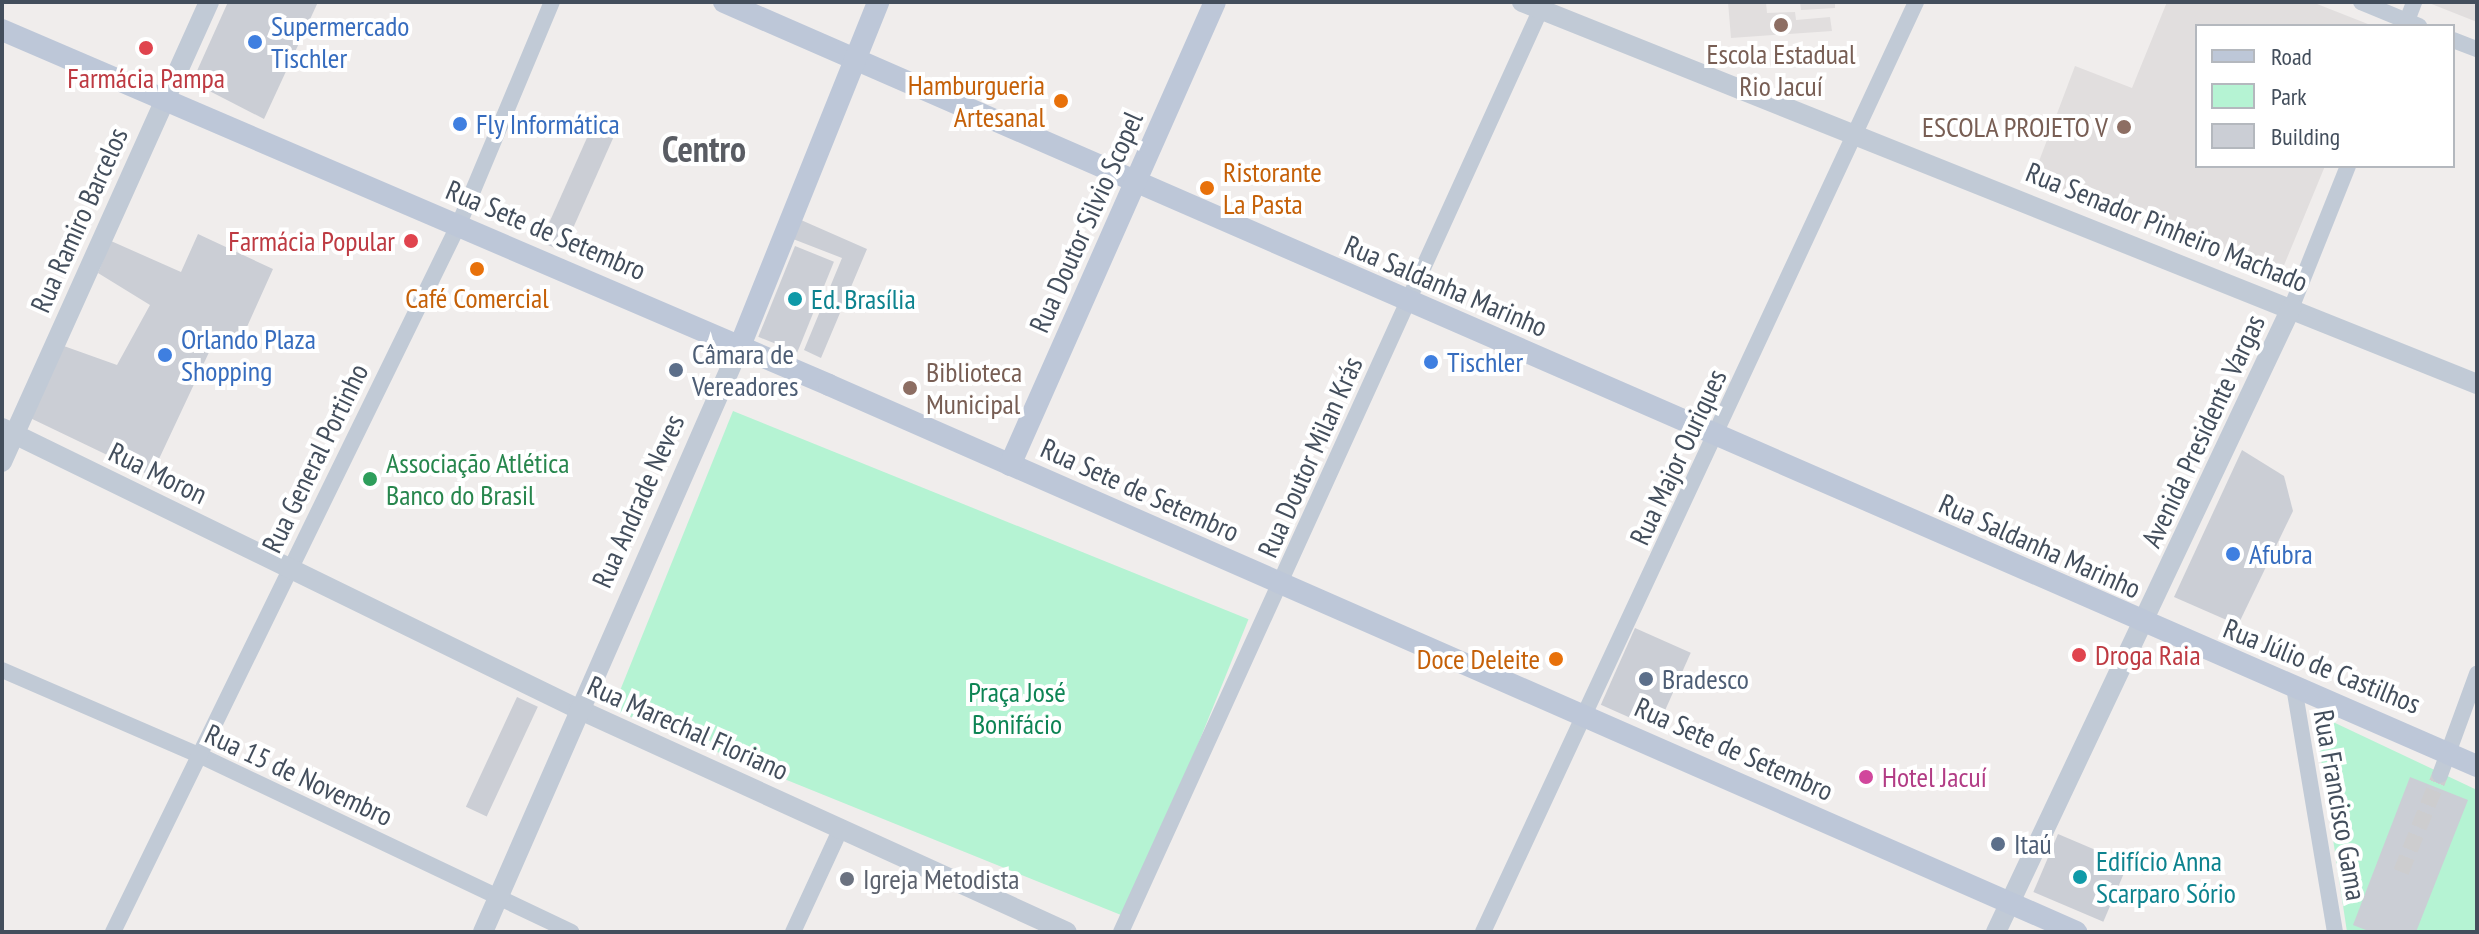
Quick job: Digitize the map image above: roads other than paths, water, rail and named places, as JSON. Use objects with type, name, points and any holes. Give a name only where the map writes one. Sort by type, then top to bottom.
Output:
[{"type":"main road","name":"Rua Saldanha Marinho","points":[[724,2],[2144,625]]},
{"type":"main road","name":"Rua Andrade Neves","points":[[740,346],[878,2]]},
{"type":"main road","name":"Rua Doutor Silvio Scopel","points":[[1010,465],[1215,2]]},
{"type":"main road","name":"Rua Sete de Setembro","points":[[2,30],[162,102],[459,224],[740,346],[2076,932]]},
{"type":"main road","name":"Rua Júlio de Castilhos","points":[[2144,625],[2448,751],[2477,766]]},
{"type":"street","name":"Rua Ramiro Barcelos","points":[[2,462],[8,430],[209,2]]},
{"type":"street","name":"Rua General Portinho","points":[[113,932],[459,224],[552,2]]},
{"type":"street","name":"Rua Major Ouriques","points":[[1483,932],[1858,134],[1916,2]]},
{"type":"street","points":[[2361,2],[2410,24],[2414,2]]},
{"type":"street","name":"Rua Senador Pinheiro Machado","points":[[1536,4],[2292,306],[2477,384]]},
{"type":"street","name":"Rua Doutor Milan Krás","points":[[1121,932],[1408,303],[1536,4]]},
{"type":"street","points":[[2455,41],[2477,49]]},
{"type":"street","name":"Avenida Presidente Vargas","points":[[1996,932],[2144,625],[2292,306],[2347,168]]},
{"type":"street","name":"Rua Andrade Neves","points":[[483,932],[578,709],[740,346]]},
{"type":"street","name":"Rua Moron","points":[[8,430],[290,568]]},
{"type":"street","name":"Rua Marechal Floriano","points":[[290,568],[578,709],[1067,932]]},
{"type":"street","name":"Rua 15 de Novembro","points":[[2,670],[201,756],[571,932]]},
{"type":"street","points":[[2440,775],[2477,674]]},
{"type":"street","name":"Rua Francisco Gama","points":[[2294,687],[2335,932]]},
{"type":"street","points":[[793,932],[841,828]]},
{"type":"tunnel","points":[[2401,872],[2440,775]]},
{"type":"place","name":"Escola Estadual Rio Jacuí","points":[[1781,25]]},
{"type":"place","name":"Supermercado Tischler","points":[[255,42]]},
{"type":"place","name":"Farmácia Pampa","points":[[146,48]]},
{"type":"place","name":"Hamburgueria Artesanal","points":[[1061,101]]},
{"type":"place","name":"Fly Informática","points":[[460,124]]},
{"type":"place","name":"ESCOLA PROJETO V","points":[[2124,127]]},
{"type":"place","name":"Ristorante La Pasta","points":[[1207,188]]},
{"type":"place","name":"Farmácia Popular","points":[[411,241]]},
{"type":"place","name":"Café Comercial","points":[[477,269]]},
{"type":"place","name":"Ed. Brasília","points":[[795,299]]},
{"type":"place","name":"Orlando Plaza Shopping","points":[[165,355]]},
{"type":"place","name":"Tischler","points":[[1431,362]]},
{"type":"place","name":"Câmara de Vereadores","points":[[676,370]]},
{"type":"place","name":"Biblioteca Municipal","points":[[910,388]]},
{"type":"place","name":"Associação Atlética Banco do Brasil","points":[[370,479]]},
{"type":"place","name":"Afubra","points":[[2233,554]]},
{"type":"place","name":"Droga Raia","points":[[2079,655]]},
{"type":"place","name":"Doce Deleite","points":[[1556,659]]},
{"type":"place","name":"Bradesco","points":[[1646,679]]},
{"type":"place","name":"Hotel Jacuí","points":[[1866,777]]},
{"type":"place","name":"Itaú","points":[[1998,844]]},
{"type":"place","name":"Edifício Anna Scarparo Sório","points":[[2080,877]]},
{"type":"place","name":"Igreja Metodista","points":[[847,879]]},
{"type":"district","name":"Centro","points":[[704,149]]},
{"type":"park label","name":"Praça José Bonifácio","points":[[1017,708]]}]
